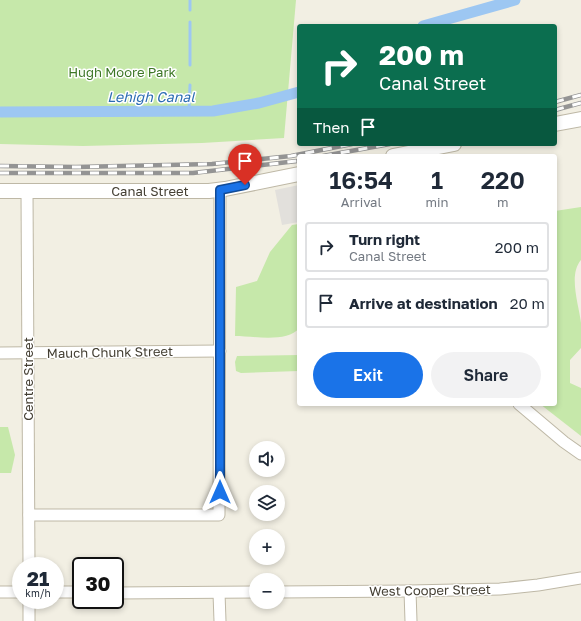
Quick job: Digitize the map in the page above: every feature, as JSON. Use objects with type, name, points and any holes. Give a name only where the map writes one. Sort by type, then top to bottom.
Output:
[{"type":"street","points":[[557,124],[581,119]]},
{"type":"street","points":[[413,154],[423,153],[447,146]]},
{"type":"street","name":"Canal Street","points":[[0,191],[220,190],[297,174]]},
{"type":"street","points":[[29,515],[219,514],[220,190]]},
{"type":"street","name":"Centre Street","points":[[28,191],[29,557]]},
{"type":"street","name":"Mauch Chunk Street","points":[[0,353],[220,351]]},
{"type":"street","points":[[521,406],[564,442],[581,454]]},
{"type":"street","name":"West Cooper Street","points":[[285,592],[500,589],[581,578]]},
{"type":"street","points":[[410,591],[411,621]]},
{"type":"street","points":[[0,592],[12,592]]},
{"type":"street","points":[[124,592],[249,592]]},
{"type":"street","points":[[219,593],[220,621]]},
{"type":"street","points":[[29,609],[29,621]]},
{"type":"green space","name":"Hugh Moore Park","points":[[0,0],[296,0],[284,138],[202,143],[83,146],[0,144]]},
{"type":"green space","points":[[581,207],[581,260],[577,266],[575,274],[575,290],[581,323],[581,348],[570,360],[570,383],[581,388],[581,436],[543,406],[557,406],[557,211]]},
{"type":"green space","points":[[297,224],[297,330],[287,336],[270,338],[235,336],[236,287],[257,281],[270,252],[292,225]]},
{"type":"green space","points":[[297,355],[297,371],[241,373],[236,371],[235,362],[237,356]]},
{"type":"green space","points":[[0,427],[8,427],[15,455],[11,473],[0,473]]},
{"type":"shaded area","points":[[297,185],[297,222],[282,225],[275,190]]},
{"type":"waterway","points":[[190,0],[190,10]]},
{"type":"waterway","name":"Lehigh Canal","points":[[430,24],[515,0]]},
{"type":"waterway","points":[[190,22],[190,65]]},
{"type":"waterway","points":[[189,111],[190,85]]},
{"type":"waterway","name":"Lehigh Canal","points":[[0,112],[213,111],[259,103],[297,93]]},
{"type":"railway","points":[[557,101],[581,95]]},
{"type":"railway","points":[[557,109],[581,103]]},
{"type":"railway","points":[[301,154],[342,146]]},
{"type":"railway","points":[[334,154],[379,146]]},
{"type":"railway","points":[[0,166],[76,167],[212,164],[297,155]]},
{"type":"railway","points":[[0,173],[193,173],[297,161]]},
{"type":"route","points":[[220,492],[220,190],[245,185]]}]
